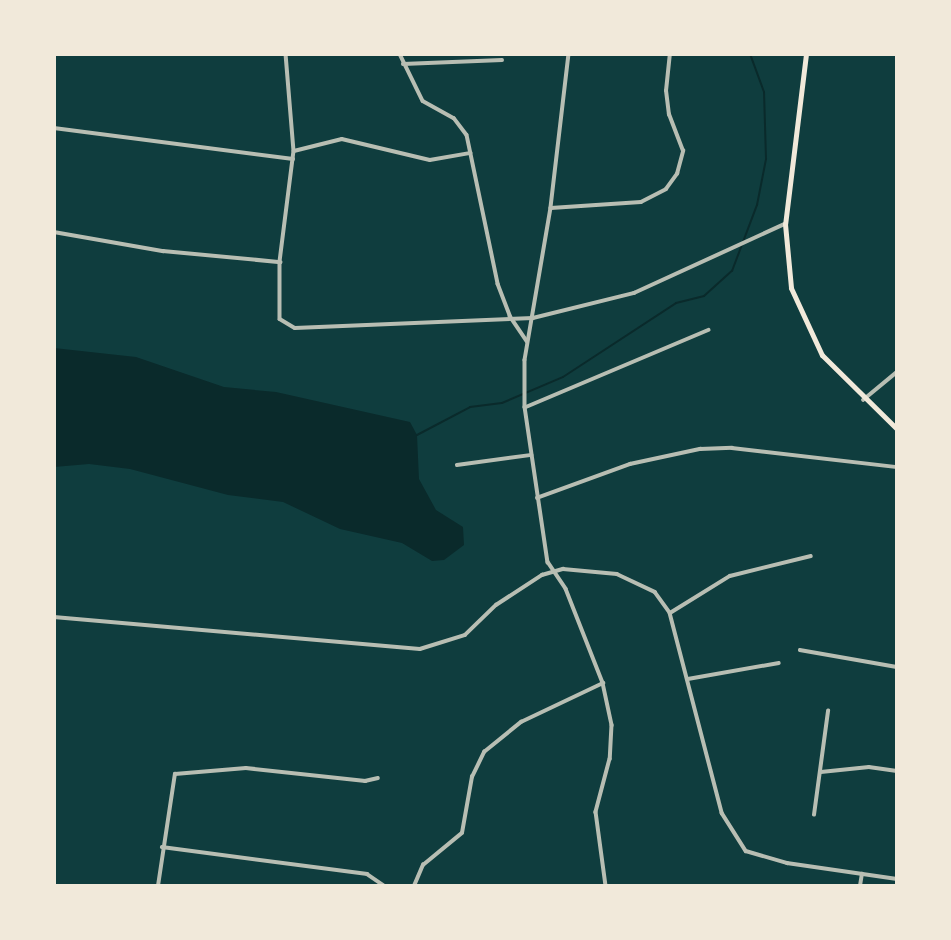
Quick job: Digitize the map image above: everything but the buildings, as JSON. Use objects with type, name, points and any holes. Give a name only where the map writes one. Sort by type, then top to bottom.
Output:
[{"type":"main road","points":[[806,54],[785,224],[787,272],[805,327],[833,371],[897,429]]},
{"type":"street","points":[[400,54],[423,101],[461,125],[470,153],[498,284],[510,316],[528,345]]},
{"type":"street","points":[[569,54],[551,208],[528,345],[525,407],[537,498],[552,571],[566,589],[603,683],[613,741],[596,812],[606,886]]},
{"type":"street","points":[[551,208],[641,202],[666,189],[677,174],[683,151],[669,115],[666,91],[670,54]]},
{"type":"street","points":[[284,55],[294,151],[280,262],[279,319],[296,328],[419,325],[510,316],[533,318],[634,293],[785,224]]},
{"type":"street","points":[[403,64],[502,60]]},
{"type":"street","points":[[54,128],[293,159]]},
{"type":"street","points":[[294,151],[342,139],[430,160],[470,153]]},
{"type":"street","points":[[54,232],[163,251],[280,262]]},
{"type":"street","points":[[525,407],[708,330]]},
{"type":"street","points":[[863,400],[897,372]]},
{"type":"street","points":[[537,498],[631,464],[699,449],[744,449],[897,467]]},
{"type":"street","points":[[457,465],[531,455]]},
{"type":"street","points":[[670,613],[730,576],[811,556]]},
{"type":"street","points":[[54,617],[420,649],[465,635],[496,605],[552,571],[602,571],[630,578],[654,592],[670,613],[722,813],[747,850],[787,863],[897,879]]},
{"type":"street","points":[[800,650],[897,667]]},
{"type":"street","points":[[688,679],[779,663]]},
{"type":"street","points":[[414,886],[423,865],[462,833],[472,777],[484,752],[521,722],[603,683]]},
{"type":"street","points":[[814,815],[828,711]]},
{"type":"street","points":[[821,772],[869,767],[897,771]]},
{"type":"street","points":[[158,886],[175,774],[246,768],[365,781],[378,778]]},
{"type":"street","points":[[162,847],[367,874],[385,886]]},
{"type":"street","points":[[860,886],[862,874]]},
{"type":"water","points":[[54,348],[136,357],[224,387],[276,392],[410,422],[417,435],[419,479],[436,510],[463,527],[464,545],[444,560],[432,561],[402,543],[340,529],[283,502],[228,495],[130,469],[89,464],[54,467]]},
{"type":"waterway","points":[[417,435],[470,407],[502,403],[563,377],[676,303],[704,296],[732,271],[757,205],[766,159],[764,92],[750,54]]}]
